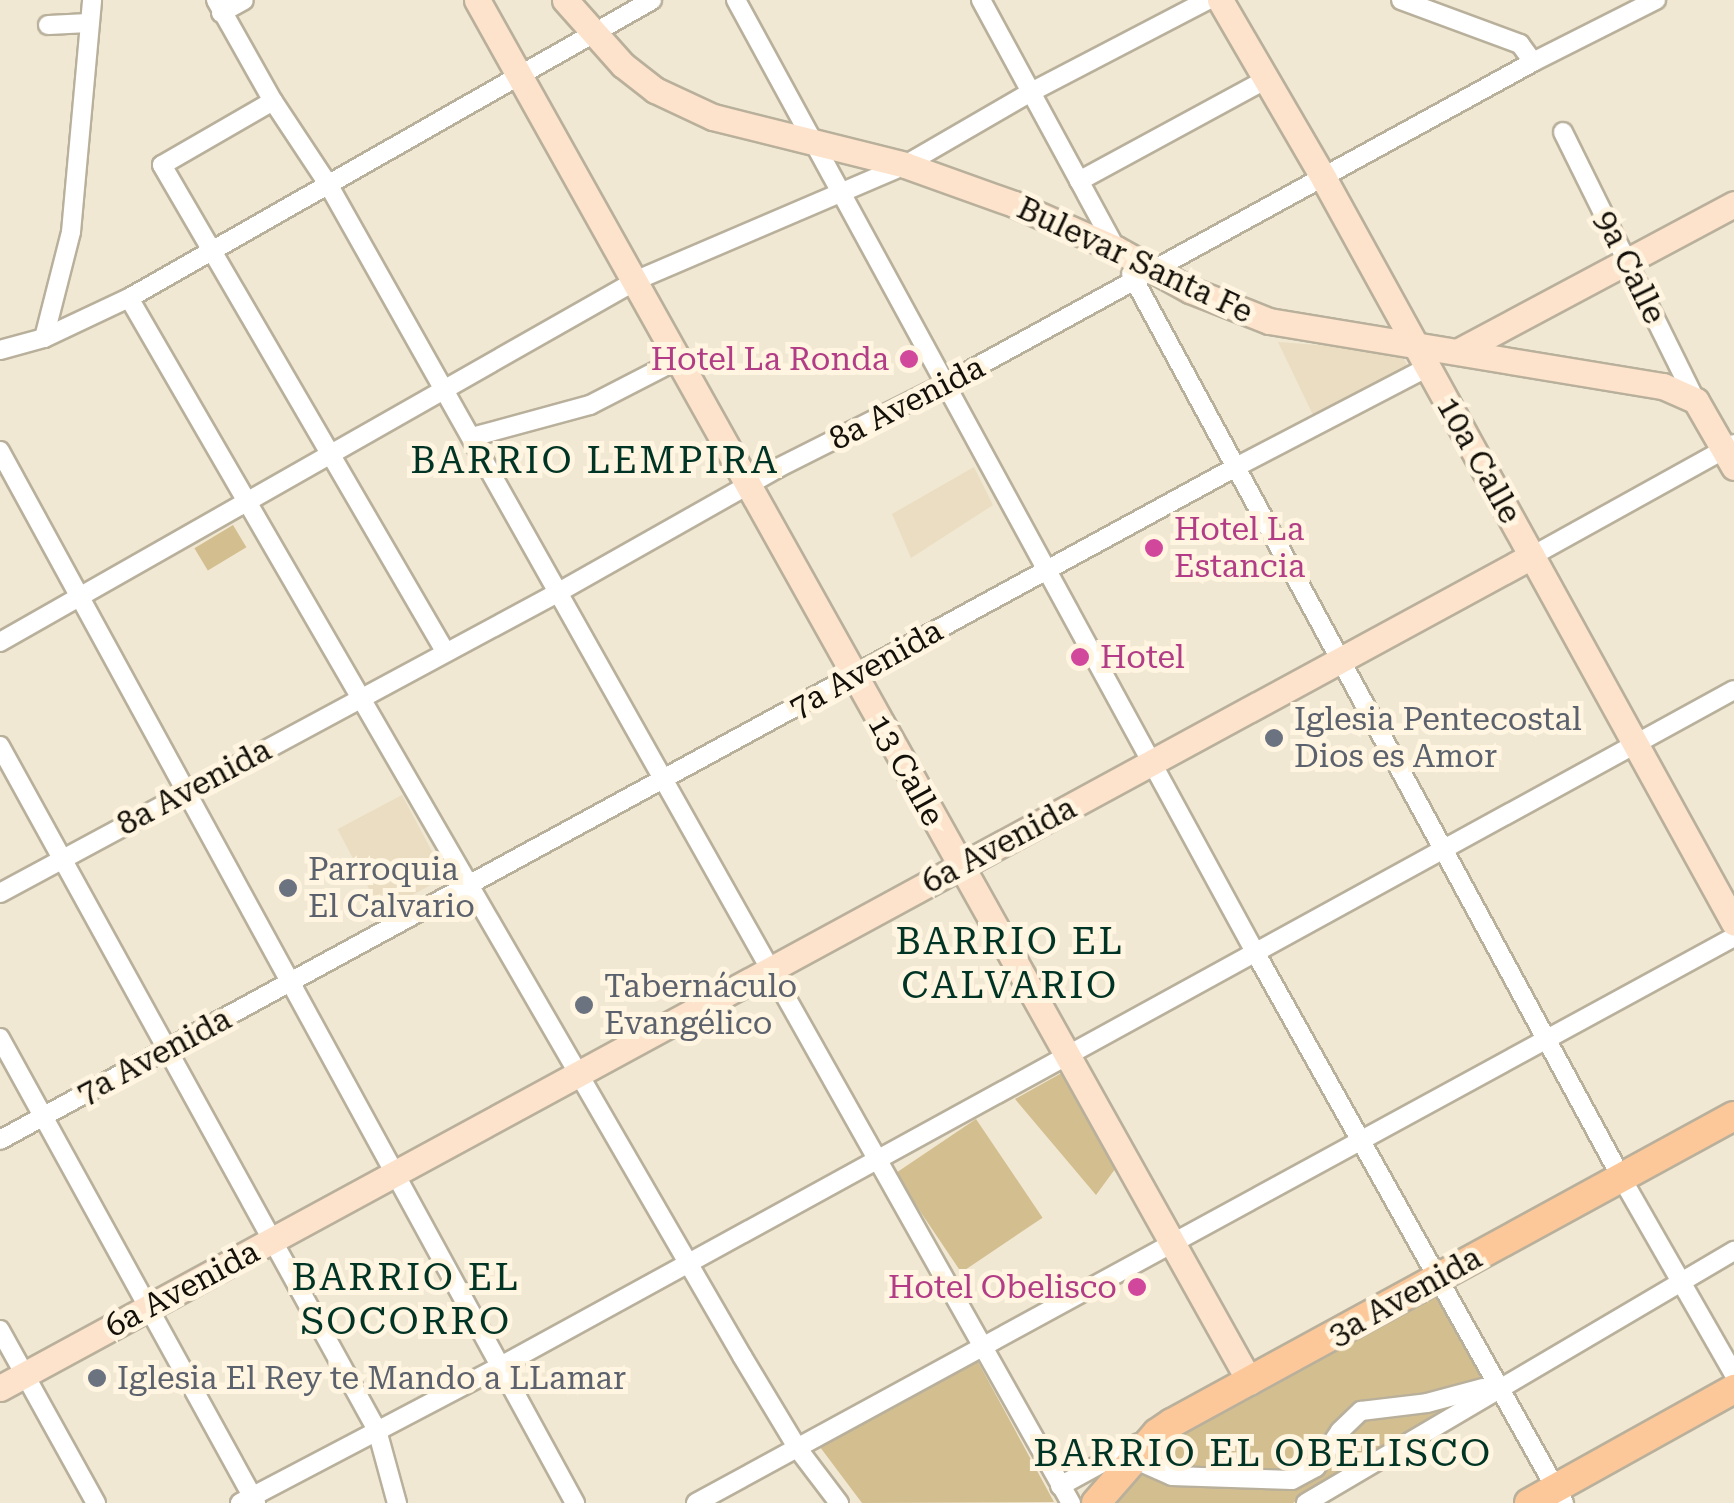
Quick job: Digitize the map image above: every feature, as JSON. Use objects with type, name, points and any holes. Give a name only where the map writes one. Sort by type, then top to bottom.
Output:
[{"type":"main road","name":"3a Avenida","points":[[1096,1503],[1132,1454],[1157,1434],[1734,1116]]},
{"type":"main road","points":[[1529,1503],[1560,1496],[1734,1389]]},
{"type":"street","points":[[44,338],[71,232],[92,0]]},
{"type":"street","points":[[244,0],[218,6],[273,101],[328,184],[1071,1503]]},
{"type":"street","name":"13 Calle","points":[[477,0],[1250,1382]]},
{"type":"street","name":"Bulevar Santa Fe","points":[[566,0],[593,34],[634,73],[685,105],[814,144],[905,165],[1014,204],[1116,249],[1145,275],[1269,322],[1462,350],[1663,386],[1696,401]]},
{"type":"street","points":[[0,350],[44,338],[128,298],[652,0]]},
{"type":"street","points":[[736,0],[1256,952],[1560,1496]]},
{"type":"street","points":[[982,0],[1116,249]]},
{"type":"street","points":[[0,642],[637,280],[842,196],[1208,0]]},
{"type":"street","name":"10a Calle","points":[[1220,0],[1324,179],[1734,923]]},
{"type":"street","points":[[1402,0],[1520,44],[1532,62]]},
{"type":"street","name":"8a Avenida","points":[[0,893],[948,383],[1532,62],[1656,0]]},
{"type":"street","points":[[48,25],[89,22]]},
{"type":"street","points":[[1079,182],[1268,79]]},
{"type":"street","points":[[273,101],[162,165],[445,651]]},
{"type":"street","name":"9a Calle","points":[[1563,132],[1696,401]]},
{"type":"street","name":"7a Avenida","points":[[0,1140],[1234,468],[1734,204]]},
{"type":"street","points":[[1145,275],[1234,468],[1621,1176],[1734,1374]]},
{"type":"street","points":[[128,298],[688,1263],[798,1448],[839,1503]]},
{"type":"street","points":[[472,438],[590,405],[679,358]]},
{"type":"street","points":[[1696,401],[1731,453]]},
{"type":"street","points":[[0,451],[575,1503]]},
{"type":"street","name":"6a Avenida","points":[[0,1388],[1532,556],[1731,453]]},
{"type":"street","points":[[0,1038],[249,1501],[1734,690]]},
{"type":"street","points":[[0,746],[377,1430],[397,1503]]},
{"type":"street","points":[[696,1503],[1734,937]]},
{"type":"street","points":[[1298,1478],[1310,1502],[1499,1385],[1734,1251]]},
{"type":"street","points":[[0,1330],[96,1503]]},
{"type":"street","points":[[1060,1486],[1132,1454],[1190,1480],[1298,1478],[1316,1468],[1340,1431],[1361,1412],[1427,1403],[1499,1385]]},
{"type":"shaded area","points":[[1278,342],[1399,351],[1408,366],[1313,415]]},
{"type":"shaded area","points":[[974,467],[993,505],[911,558],[892,514]]},
{"type":"shaded area","points":[[233,525],[246,547],[208,570],[194,548]]},
{"type":"shaded area","points":[[402,795],[446,877],[381,911],[338,829]]},
{"type":"shaded area","points":[[1067,1070],[1118,1165],[1096,1195],[1015,1099]]},
{"type":"shaded area","points":[[976,1119],[1043,1218],[961,1272],[895,1174]]},
{"type":"shaded area","points":[[1434,1292],[1485,1384],[1293,1503],[1083,1503],[1250,1382]]},
{"type":"shaded area","points":[[977,1360],[1054,1502],[862,1503],[820,1447]]},
{"type":"place","name":"Hotel La Ronda","points":[[909,359]]},
{"type":"place","name":"Hotel La Estancia","points":[[1154,548]]},
{"type":"place","name":"Hotel","points":[[1080,657]]},
{"type":"place","name":"Iglesia Pentecostal Dios es Amor","points":[[1274,738]]},
{"type":"place","name":"Parroquia El Calvario","points":[[288,888]]},
{"type":"place","name":"Tabernáculo Evangélico","points":[[584,1005]]},
{"type":"place","name":"Hotel Obelisco","points":[[1137,1287]]},
{"type":"place","name":"Iglesia El Rey te Mando a LLamar","points":[[97,1378]]},
{"type":"district","name":"BARRIO LEMPIRA","points":[[595,461]]},
{"type":"district","name":"BARRIO EL CALVARIO","points":[[1010,964]]},
{"type":"district","name":"BARRIO EL SOCORRO","points":[[406,1300]]},
{"type":"district","name":"BARRIO EL OBELISCO","points":[[1263,1454]]}]
